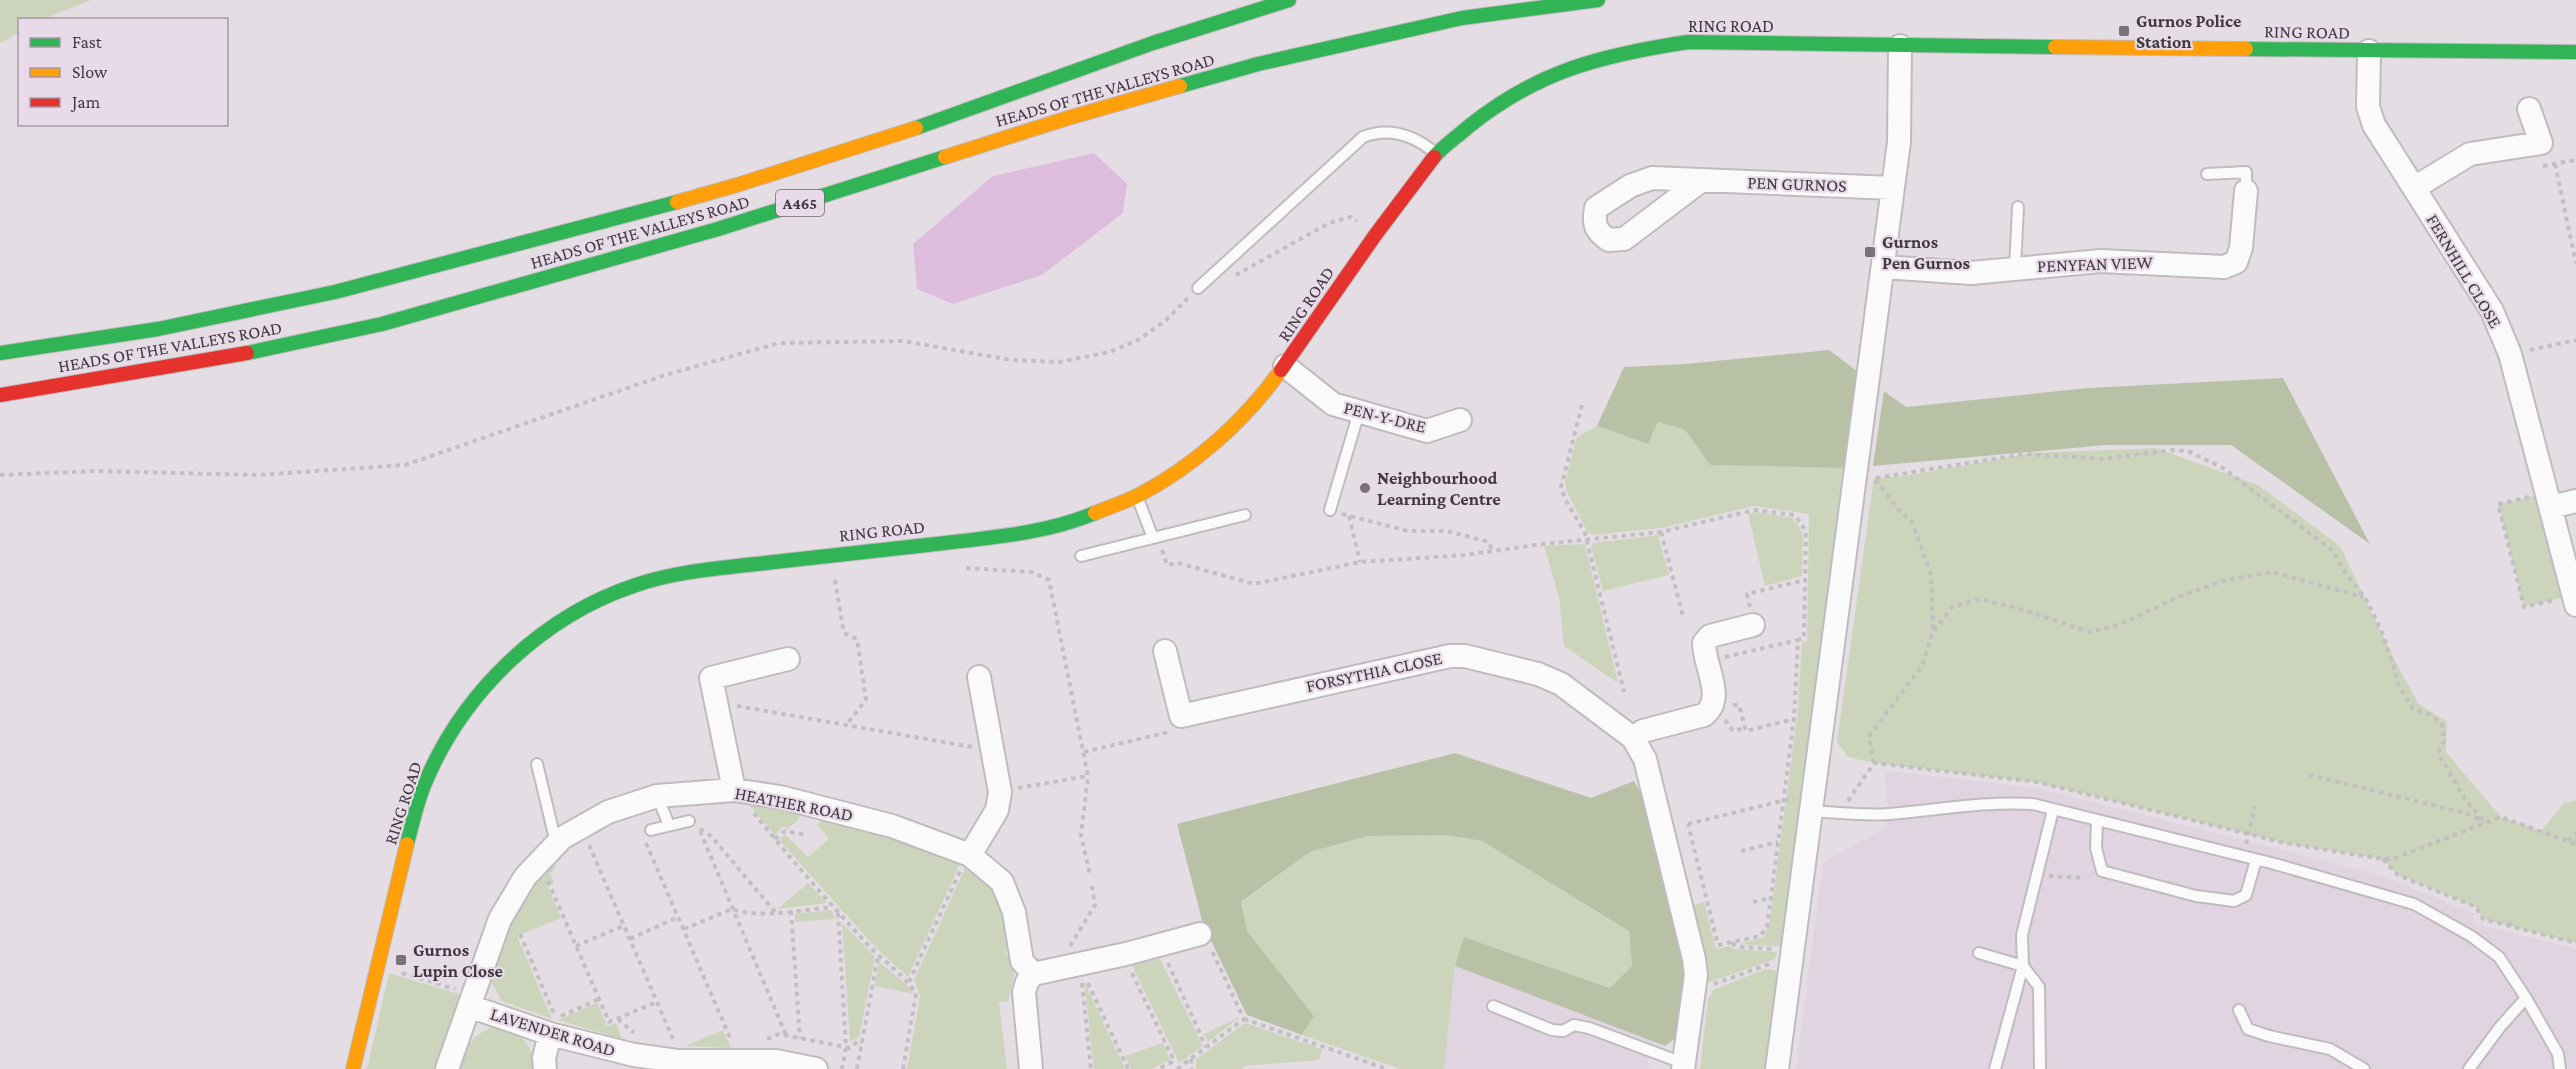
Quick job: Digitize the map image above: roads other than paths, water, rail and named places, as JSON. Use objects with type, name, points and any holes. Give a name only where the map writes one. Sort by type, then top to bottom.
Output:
[{"type":"main road","name":"HEADS OF THE VALLEYS ROAD","points":[[0,353],[158,329],[334,292],[563,233],[736,185],[890,137],[1153,43],[1289,0]]},
{"type":"main road","name":"HEADS OF THE VALLEYS ROAD","points":[[0,395],[253,352],[382,324],[718,229],[1068,118],[1258,64],[1462,18],[1598,0]]},
{"type":"main road","name":"RING ROAD","points":[[353,1069],[412,821],[429,775],[462,714],[518,654],[557,624],[597,599],[638,584],[692,571],[1023,534],[1080,519],[1137,496],[1208,449],[1266,392],[1376,234],[1436,154],[1486,113],[1527,86],[1587,62],[1629,51],[1688,42],[2576,52]]},
{"type":"street","points":[[1777,1069],[1812,811],[1865,476],[1882,267],[1899,142],[1900,46]]},
{"type":"street","name":"FERNHILL CLOSE","points":[[2369,51],[2368,106],[2374,125],[2492,311],[2510,354],[2575,600]]},
{"type":"street","points":[[2414,188],[2470,154],[2541,143],[2529,109]]},
{"type":"street","name":"PEN GURNOS","points":[[1702,180],[1892,188]]},
{"type":"street","name":"PENYFAN VIEW","points":[[1882,267],[1971,273],[2101,261],[2224,267],[2236,262],[2241,248],[2246,191]]},
{"type":"street","name":"PEN-Y-DRE","points":[[1285,366],[1333,404],[1427,431],[1460,420]]},
{"type":"street","points":[[2549,500],[2576,501]]},
{"type":"street","points":[[1633,738],[1643,730],[1704,715],[1712,709],[1713,688],[1704,643],[1710,636],[1753,626]]},
{"type":"street","name":"FORSYTHIA CLOSE","points":[[1165,651],[1181,716],[1369,672],[1450,656],[1465,656],[1538,674],[1561,684],[1633,738],[1645,759],[1694,959],[1696,975],[1683,1066]]},
{"type":"street","points":[[741,791],[715,703],[711,678],[788,659]]},
{"type":"street","points":[[969,855],[997,810],[1000,792],[979,677]]},
{"type":"street","name":"HEATHER ROAD","points":[[447,1069],[500,920],[525,877],[556,844],[580,829],[608,812],[657,796],[741,791],[829,808],[892,826],[969,855],[1002,882],[1014,912],[1022,961],[1033,974]]},
{"type":"street","points":[[1031,1069],[1024,992],[1033,974],[1080,970],[1200,933]]},
{"type":"street","name":"LAVENDER ROAD","points":[[471,1000],[550,1034],[603,1049],[677,1061],[776,1061],[816,1069]]},
{"type":"street","points":[[545,1069],[544,1058],[550,1034]]},
{"type":"lane","points":[[1198,288],[1363,138],[1375,133],[1406,134],[1436,154]]},
{"type":"lane","points":[[2207,174],[2246,172],[2246,191]]},
{"type":"lane","points":[[2015,268],[2018,207]]},
{"type":"lane","points":[[1330,510],[1359,412]]},
{"type":"lane","points":[[1137,496],[1156,538]]},
{"type":"lane","points":[[1081,556],[1245,515]]},
{"type":"lane","points":[[537,764],[556,844]]},
{"type":"lane","points":[[657,796],[669,825]]},
{"type":"lane","points":[[1812,811],[1888,814],[2010,802],[2033,804],[2243,856],[2414,904],[2471,936],[2499,957],[2558,1054],[2560,1069]]},
{"type":"lane","points":[[1995,1069],[2023,966],[2022,935],[2053,810]]},
{"type":"lane","points":[[2097,820],[2096,848],[2102,871],[2196,896],[2234,901],[2246,896],[2256,860]]},
{"type":"lane","points":[[651,830],[689,821]]},
{"type":"lane","points":[[1979,953],[2023,966],[2039,987],[2040,1069]]},
{"type":"lane","points":[[2469,1069],[2500,1027],[2526,998]]},
{"type":"lane","points":[[1492,1006],[1552,1030],[1563,1030],[1574,1025],[1589,1028],[1683,1066]]},
{"type":"lane","points":[[2239,1010],[2248,1029],[2269,1036],[2330,1049],[2364,1069]]},
{"type":"place","name":"Gurnos Police Station","points":[[2124,31]]},
{"type":"place","name":"Gurnos Pen Gurnos","points":[[1870,252]]},
{"type":"place","name":"Neighbourhood Learning Centre","points":[[1365,488]]},
{"type":"place","name":"Gurnos Lupin Close","points":[[401,960]]}]
